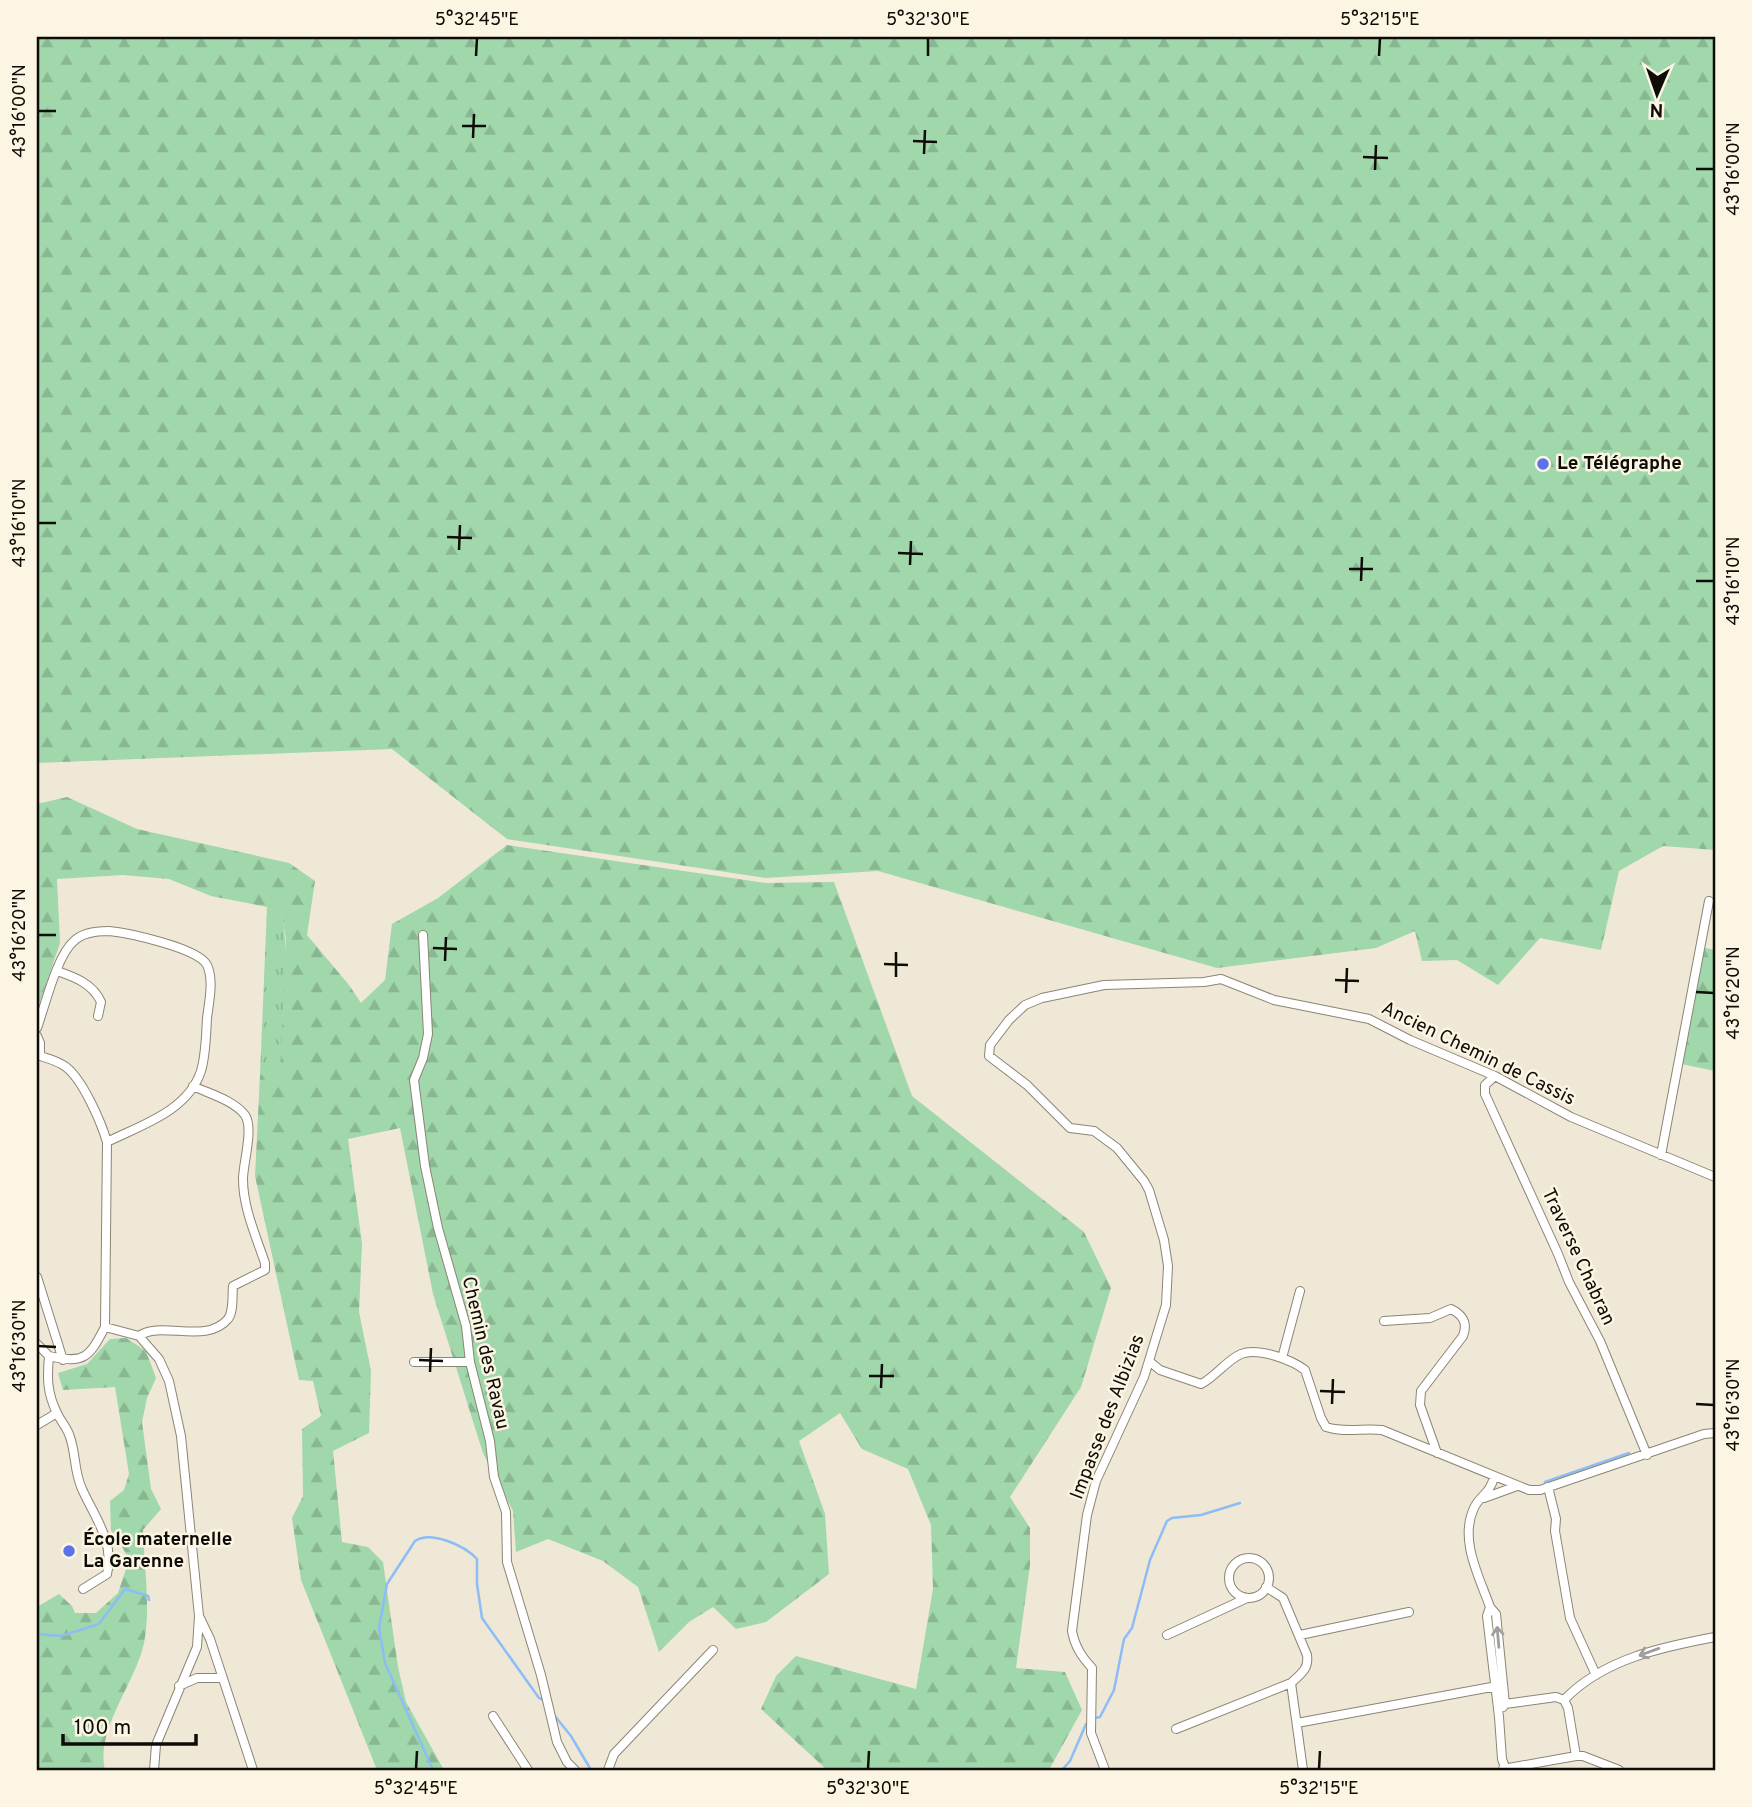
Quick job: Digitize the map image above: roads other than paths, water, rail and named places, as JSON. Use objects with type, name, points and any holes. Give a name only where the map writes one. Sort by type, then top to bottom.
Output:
[{"type":"street","points":[[1661,1155],[1709,901]]},
{"type":"street","points":[[37,1028],[65,949],[77,938],[108,931],[171,945],[201,958],[207,966],[210,980],[201,1072],[181,1102],[167,1113],[107,1142]]},
{"type":"street","name":"Chemin des Ravau","points":[[423,935],[428,1034],[423,1058],[414,1080],[425,1166],[438,1228],[466,1326],[470,1362],[490,1441],[494,1478],[506,1512],[507,1562],[541,1675],[557,1742],[567,1762],[575,1770]]},
{"type":"street","points":[[57,971],[78,978],[92,989],[101,1002],[98,1016]]},
{"type":"street","name":"Ancien Chemin de Cassis","points":[[1221,979],[1274,1000],[1369,1019],[1495,1076],[1571,1117],[1715,1177]]},
{"type":"street","name":"Impasse des Albizias","points":[[1105,1770],[1091,1732],[1092,1668],[1074,1642],[1072,1631],[1087,1515],[1096,1481],[1144,1377],[1166,1306],[1168,1266],[1164,1240],[1144,1181],[1117,1148],[1094,1131],[1070,1128],[1010,1070],[989,1056],[990,1045],[1009,1020],[1025,1005],[1042,998],[1104,985],[1204,982],[1221,979]]},
{"type":"street","points":[[37,1036],[40,1043],[38,1058],[57,1061],[69,1070],[81,1086],[102,1126],[107,1142],[105,1328],[92,1352],[82,1359],[63,1360],[49,1356],[37,1344]]},
{"type":"street","name":"Traverse Chabran","points":[[1495,1076],[1485,1085],[1485,1094],[1559,1254],[1569,1282],[1600,1341],[1647,1455]]},
{"type":"street","points":[[139,1336],[153,1329],[195,1332],[228,1320],[233,1286],[265,1270],[244,1197],[243,1177],[249,1129],[246,1116],[227,1101],[193,1086]]},
{"type":"street","points":[[37,1277],[63,1360]]},
{"type":"street","points":[[1282,1358],[1300,1291]]},
{"type":"street","points":[[1384,1321],[1430,1318],[1451,1309],[1463,1317],[1466,1328],[1463,1336],[1421,1391],[1420,1405],[1437,1452]]},
{"type":"street","points":[[105,1328],[139,1336],[159,1359],[169,1381],[181,1436],[199,1616],[197,1647],[156,1745],[153,1770]]},
{"type":"street","points":[[1149,1361],[1160,1370],[1201,1384],[1241,1354],[1254,1352],[1282,1358],[1305,1370],[1326,1427],[1339,1431],[1382,1430],[1529,1490],[1548,1488],[1704,1434],[1715,1433]]},
{"type":"street","points":[[49,1356],[46,1382],[57,1413],[71,1439],[77,1477],[105,1533],[109,1565],[107,1574],[83,1589]]},
{"type":"street","points":[[414,1362],[470,1362]]},
{"type":"street","points":[[37,1425],[57,1413]]},
{"type":"street","points":[[1483,1498],[1492,1486],[1494,1477]]},
{"type":"street","points":[[1517,1486],[1477,1502],[1472,1511],[1467,1544],[1490,1607],[1496,1614],[1499,1717],[1504,1770],[1576,1756],[1583,1756],[1619,1770]]},
{"type":"street","points":[[1548,1488],[1556,1518],[1555,1531],[1570,1618],[1596,1675]]},
{"type":"street","points":[[1167,1635],[1255,1596],[1266,1587],[1268,1573],[1265,1566],[1253,1558],[1239,1560],[1233,1565],[1229,1578],[1234,1591],[1248,1597]]},
{"type":"street","points":[[1176,1729],[1291,1683],[1305,1671],[1308,1663],[1300,1635],[1283,1598],[1266,1587]]},
{"type":"street","points":[[1300,1635],[1409,1612]]},
{"type":"street","points":[[199,1616],[210,1639],[253,1770]]},
{"type":"street","points":[[1564,1700],[1596,1675],[1647,1652],[1715,1637]]},
{"type":"street","points":[[608,1770],[614,1754],[713,1650]]},
{"type":"street","points":[[179,1686],[197,1678],[222,1678]]},
{"type":"street","points":[[1291,1683],[1303,1770]]},
{"type":"street","points":[[1297,1723],[1498,1686]]},
{"type":"street","points":[[1498,1686],[1504,1704],[1499,1717]]},
{"type":"street","points":[[1504,1704],[1556,1697],[1564,1700],[1568,1708],[1576,1756]]},
{"type":"street","points":[[494,1716],[528,1770]]},
{"type":"waterway","points":[[1545,1482],[1629,1453]]},
{"type":"waterway","points":[[1095,1718],[1100,1717],[1114,1690],[1124,1639],[1132,1628],[1150,1560],[1167,1521],[1201,1515],[1240,1503]]},
{"type":"waterway","points":[[433,1770],[385,1663],[379,1628],[387,1584],[415,1541],[438,1538],[464,1549],[477,1559],[477,1584],[482,1618],[543,1700]]},
{"type":"waterway","points":[[37,1634],[61,1636],[99,1624],[125,1589],[148,1596],[149,1600]]},
{"type":"waterway","points":[[554,1715],[571,1736],[591,1770]]},
{"type":"waterway","points":[[1062,1770],[1070,1761],[1086,1724],[1089,1725]]},
{"type":"place","name":"Le Télégraphe","points":[[1543,464]]},
{"type":"place","name":"École maternelle La Garenne","points":[[69,1551]]}]
